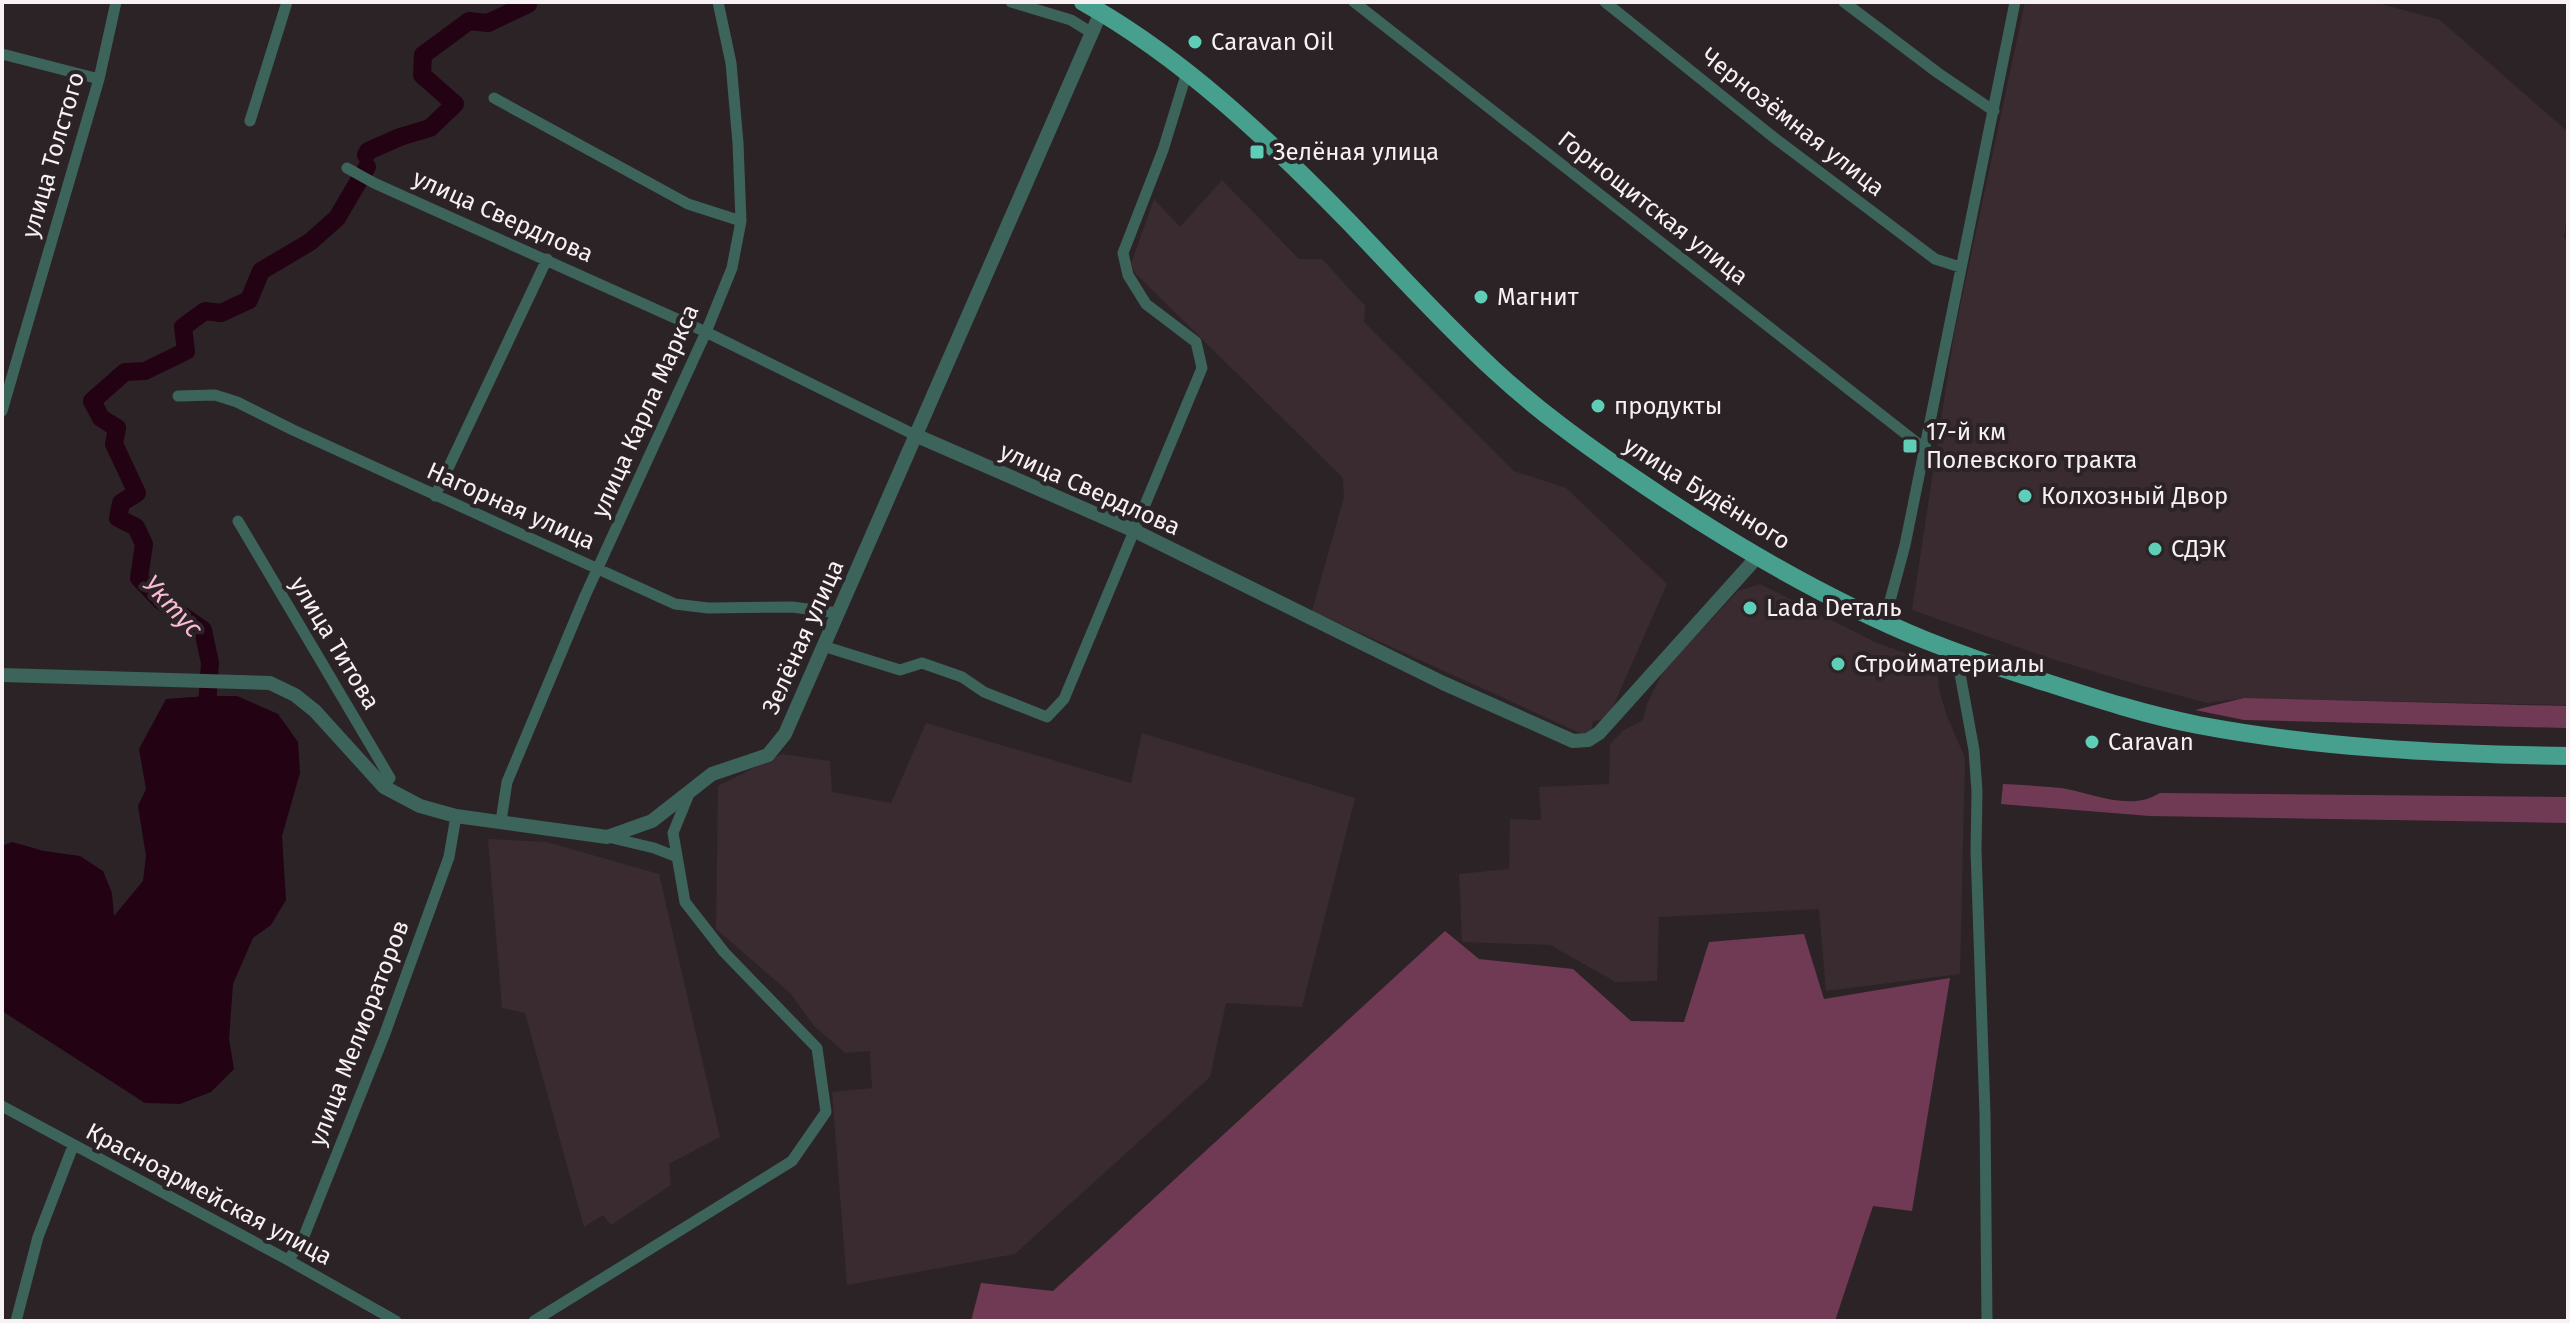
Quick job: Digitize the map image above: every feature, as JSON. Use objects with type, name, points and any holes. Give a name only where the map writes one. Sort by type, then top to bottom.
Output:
[{"type":"main road","name":"улица Будённого","points":[[1083,2],[1187,72],[1301,175],[1444,324],[1528,400],[1593,450],[1692,518],[1884,623],[1956,652],[2087,696],[2159,716],[2256,735],[2355,747],[2477,755],[2568,756]]},
{"type":"street","name":"улица Толстого","points":[[2,411],[99,79],[116,2]]},
{"type":"street","points":[[250,121],[287,2]]},
{"type":"street","name":"улица Карла Маркса","points":[[501,821],[507,782],[597,569],[706,332],[732,268],[741,221],[731,63],[718,2]]},
{"type":"street","points":[[1011,2],[1071,20],[1092,33]]},
{"type":"street","name":"Горнощитская улица","points":[[1354,2],[1925,449]]},
{"type":"street","name":"Чернозёмная улица","points":[[1605,2],[1772,136],[1935,259],[1960,267]]},
{"type":"street","points":[[1844,2],[1994,111]]},
{"type":"street","points":[[1884,623],[1925,449],[2015,2]]},
{"type":"street","name":"Зелёная улица","points":[[607,837],[652,821],[712,774],[768,755],[785,734],[1101,12]]},
{"type":"street","points":[[2,54],[99,79]]},
{"type":"street","points":[[823,646],[900,670],[922,663],[962,677],[984,692],[1047,717],[1064,699],[1202,368],[1196,342],[1146,304],[1128,275],[1123,253],[1163,150],[1187,72]]},
{"type":"street","points":[[494,98],[688,204],[741,221]]},
{"type":"street","name":"улица Свердлова","points":[[347,168],[374,183],[706,332],[915,435],[1135,531],[1443,683],[1566,738],[1581,742],[1599,733],[1758,556]]},
{"type":"street","points":[[435,496],[547,259]]},
{"type":"street","name":"Нагорная улица","points":[[178,396],[215,395],[237,402],[435,496],[675,604],[708,608],[792,607],[838,613]]},
{"type":"street","name":"улица Титова","points":[[238,521],[390,778],[384,787]]},
{"type":"street","points":[[1956,652],[1974,750],[1977,791],[1987,1321]]},
{"type":"street","points":[[2,675],[270,683],[295,695],[315,711],[384,787],[420,806],[456,816],[607,837],[677,857]]},
{"type":"street","points":[[534,1321],[792,1161],[826,1112],[817,1048],[724,952],[685,902],[673,833],[689,794]]},
{"type":"street","name":"улица Мелиораторов","points":[[288,1260],[302,1241],[384,1036],[449,857],[456,816]]},
{"type":"street","name":"Красноармейская улица","points":[[2,1106],[396,1321]]},
{"type":"street","points":[[16,1321],[38,1237],[73,1146]]},
{"type":"shaded area","points":[[2025,2],[2374,2],[2440,20],[2568,132],[2568,204],[2564,238],[2568,239],[2568,728],[2567,705],[2244,698],[2208,703],[2049,658],[1912,610],[1954,335]]},
{"type":"shaded area","points":[[1222,180],[1299,259],[1322,259],[1365,306],[1364,322],[1514,471],[1566,488],[1667,584],[1608,718],[1593,721],[1589,737],[1312,611],[1344,497],[1343,478],[1135,273],[1131,264],[1154,199],[1180,227]]},
{"type":"shaded area","points":[[1760,584],[1877,643],[1936,664],[1940,694],[1965,758],[1960,974],[1826,991],[1819,909],[1659,917],[1657,981],[1616,982],[1550,945],[1462,942],[1459,874],[1509,869],[1510,819],[1541,820],[1539,787],[1609,784],[1610,744],[1624,730],[1643,720],[1647,704],[1664,670],[1738,591]]},
{"type":"shaded area","points":[[237,696],[278,714],[298,742],[300,773],[282,836],[286,900],[271,925],[253,938],[233,984],[229,1039],[234,1069],[211,1092],[180,1104],[145,1103],[2,1011],[2,846],[12,842],[80,856],[103,871],[112,893],[114,916],[143,881],[146,856],[138,806],[146,789],[139,749],[166,699]]},
{"type":"shaded area","points":[[2244,698],[2567,706],[2566,728],[2244,720],[2195,710]]},
{"type":"shaded area","points":[[926,723],[1131,783],[1142,733],[1355,798],[1302,1007],[1226,1003],[1210,1077],[1015,1254],[847,1285],[832,1092],[872,1088],[870,1051],[845,1053],[814,1026],[791,994],[716,929],[718,786],[782,754],[830,761],[832,792],[891,803]]},
{"type":"shaded area","points":[[2003,784],[2061,788],[2124,801],[2136,801],[2160,793],[2568,797],[2568,823],[2150,816],[2001,804]]},
{"type":"shaded area","points":[[488,839],[547,842],[659,874],[720,1137],[669,1164],[671,1185],[611,1225],[603,1215],[584,1227],[525,1013],[502,1008]]},
{"type":"shaded area","points":[[1445,931],[1479,959],[1573,969],[1631,1021],[1684,1022],[1709,942],[1804,934],[1824,999],[1950,978],[1912,1211],[1873,1206],[1835,1321],[971,1321],[981,1283],[1053,1291]]},
{"type":"waterway","name":"Уктус","points":[[366,155],[368,151],[400,137],[430,128],[455,104],[422,75],[423,55],[469,21],[488,23],[528,2]]},
{"type":"waterway","name":"Уктус","points":[[206,720],[210,663],[203,630],[160,600],[139,578],[144,544],[136,527],[118,518],[121,503],[137,493],[114,444],[117,428],[101,418],[92,401],[125,372],[145,371],[186,351],[183,327],[205,311],[221,313],[249,300],[261,271],[310,242],[337,218],[367,167]]},
{"type":"place","name":"Caravan Oil","points":[[1195,42]]},
{"type":"place","name":"Зелёная улица","points":[[1257,152]]},
{"type":"place","name":"Магнит","points":[[1481,297]]},
{"type":"place","name":"продукты","points":[[1598,406]]},
{"type":"place","name":"17-й км Полевского тракта","points":[[1910,446]]},
{"type":"place","name":"Колхозный Двор","points":[[2025,496]]},
{"type":"place","name":"СДЭК","points":[[2155,549]]},
{"type":"place","name":"Lada Dеталь","points":[[1750,608]]},
{"type":"place","name":"Стройматериалы","points":[[1838,664]]},
{"type":"place","name":"Caravan","points":[[2092,742]]}]
